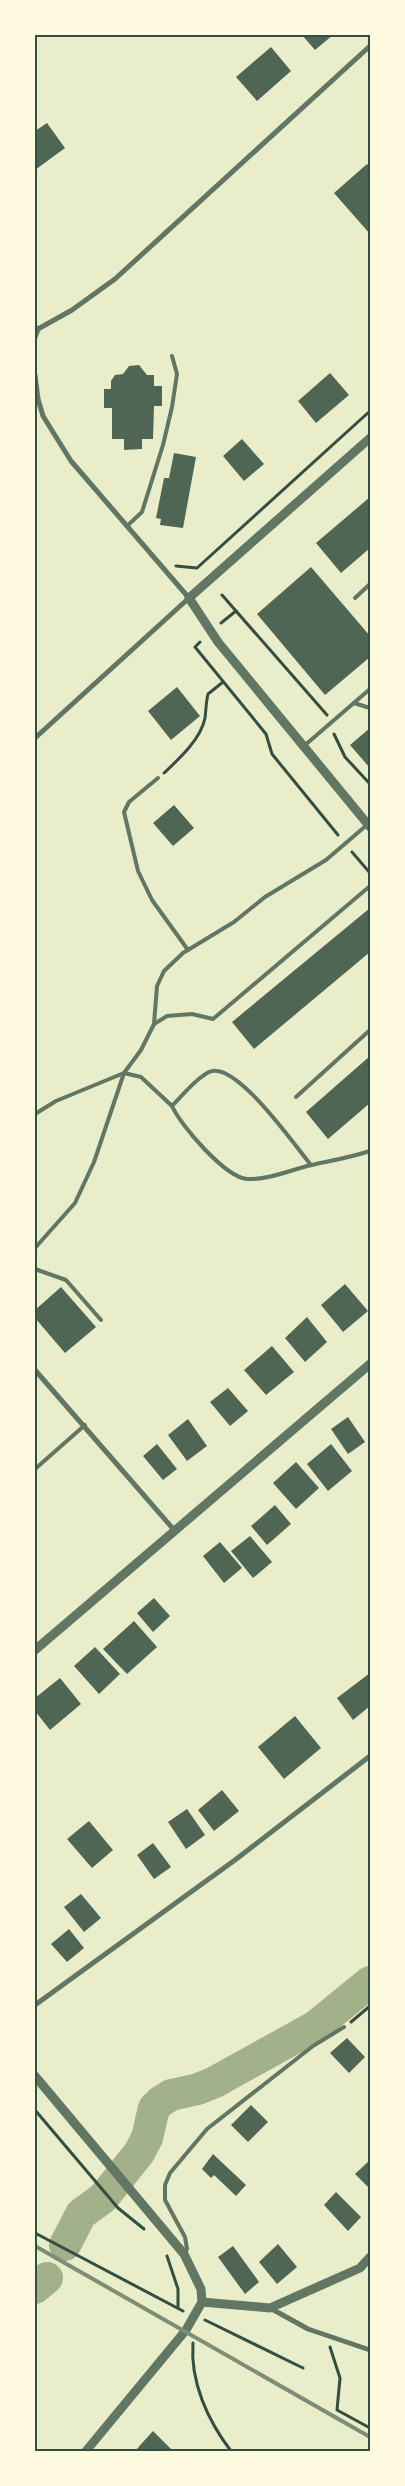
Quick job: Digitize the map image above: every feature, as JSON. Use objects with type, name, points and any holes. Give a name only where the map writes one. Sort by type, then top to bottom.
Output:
[{"type":"street","points":[[35,338],[36,328],[72,310],[115,279],[370,46]]},
{"type":"street","points":[[35,375],[38,399],[43,416],[71,461],[189,598],[218,642],[369,826]]},
{"type":"street","points":[[35,738],[189,598],[370,438]]},
{"type":"street","points":[[35,1650],[370,1364]]},
{"type":"street","points":[[35,1370],[174,1530]]},
{"type":"street","points":[[35,2005],[236,1860],[370,1756]]},
{"type":"street","points":[[35,2076],[102,2155],[140,2204],[184,2254],[201,2289],[202,2302],[186,2330],[85,2450]]},
{"type":"street","points":[[270,2308],[360,2268],[370,2257]]},
{"type":"street","points":[[202,2302],[270,2308],[308,2329],[370,2350]]},
{"type":"lane","points":[[127,526],[142,512],[163,445],[177,374],[172,356]]},
{"type":"lane","points":[[355,598],[370,584]]},
{"type":"lane","points":[[304,746],[370,689]]},
{"type":"lane","points":[[354,703],[370,708]]},
{"type":"lane","points":[[158,778],[129,802],[124,812],[138,871],[152,900],[188,950]]},
{"type":"lane","points":[[35,1248],[75,1203],[94,1162],[124,1073],[141,1050],[154,1024],[157,986],[164,971],[188,950],[234,922],[265,897],[326,860],[369,826]]},
{"type":"lane","points":[[154,1024],[167,1016],[192,1014],[213,1019],[370,886]]},
{"type":"lane","points":[[296,1097],[370,1030]]},
{"type":"lane","points":[[172,1106],[210,1071],[230,1074],[249,1090],[311,1165]]},
{"type":"lane","points":[[35,1114],[56,1101],[124,1073],[141,1077],[172,1106],[176,1117],[190,1132],[228,1171],[238,1177],[248,1179],[351,1158],[370,1151]]},
{"type":"lane","points":[[35,1269],[66,1280],[101,1320]]},
{"type":"lane","points":[[35,1469],[84,1425]]},
{"type":"lane","points":[[184,2254],[187,2249],[185,2237],[165,2200],[165,2185],[170,2172],[208,2128],[313,2046],[344,2027]]},
{"type":"path","points":[[197,568],[370,411]]},
{"type":"path","points":[[222,595],[333,721],[339,747],[370,784]]},
{"type":"path","points":[[219,625],[236,611]]},
{"type":"path","points":[[200,642],[195,647],[266,734],[272,754],[370,873]]},
{"type":"path","points":[[158,778],[187,750],[199,733],[205,720],[208,694],[223,682]]},
{"type":"path","points":[[344,2027],[370,2006]]},
{"type":"path","points":[[35,2110],[118,2208],[148,2232]]},
{"type":"path","points":[[35,2233],[178,2308],[302,2368]]},
{"type":"path","points":[[165,2253],[178,2289],[178,2308]]},
{"type":"path","points":[[325,2334],[340,2378],[337,2410],[370,2428]]},
{"type":"path","points":[[193,2343],[192,2352],[198,2388],[212,2423],[231,2451]]},
{"type":"building","points":[[302,35],[333,35],[315,50]]},
{"type":"building","points":[[271,47],[291,71],[257,101],[236,77]]},
{"type":"building","points":[[47,123],[65,148],[35,170],[35,131]]},
{"type":"building","points":[[367,164],[370,168],[370,234],[334,193]]},
{"type":"building","points":[[139,365],[147,375],[154,375],[154,386],[162,386],[162,406],[154,406],[153,439],[142,439],[142,449],[124,450],[124,439],[112,439],[112,408],[104,408],[104,389],[111,389],[111,381],[115,375],[123,374],[129,366]]},
{"type":"building","points":[[330,373],[349,395],[316,423],[298,401]]},
{"type":"building","points":[[242,439],[264,464],[244,481],[223,456]]},
{"type":"building","points":[[174,453],[196,457],[183,528],[160,525],[161,519],[156,518],[164,478],[169,478]]},
{"type":"building","points":[[370,497],[370,548],[341,573],[316,543]]},
{"type":"building","points":[[311,567],[370,636],[370,657],[325,695],[257,614]]},
{"type":"building","points":[[177,687],[200,716],[171,740],[148,711]]},
{"type":"building","points":[[370,728],[370,768],[350,745]]},
{"type":"building","points":[[174,805],[194,828],[173,846],[153,823]]},
{"type":"building","points":[[370,908],[370,952],[254,1049],[232,1022]]},
{"type":"building","points":[[370,1056],[370,1103],[328,1139],[306,1112]]},
{"type":"building","points":[[345,1284],[368,1311],[343,1332],[321,1305]]},
{"type":"building","points":[[61,1287],[96,1327],[65,1353],[35,1318],[35,1310]]},
{"type":"building","points":[[307,1317],[327,1342],[305,1362],[285,1338]]},
{"type":"building","points":[[272,1346],[294,1372],[266,1395],[244,1370]]},
{"type":"building","points":[[228,1388],[248,1411],[230,1426],[210,1402]]},
{"type":"building","points":[[348,1417],[365,1442],[348,1454],[331,1429]]},
{"type":"building","points":[[188,1419],[207,1446],[187,1461],[168,1435]]},
{"type":"building","points":[[157,1444],[177,1469],[163,1480],[143,1456]]},
{"type":"building","points":[[331,1444],[352,1471],[328,1491],[307,1464]]},
{"type":"building","points":[[296,1462],[319,1488],[296,1509],[273,1483]]},
{"type":"building","points":[[275,1505],[291,1524],[267,1545],[251,1526]]},
{"type":"building","points":[[250,1536],[272,1562],[253,1578],[231,1551]]},
{"type":"building","points":[[220,1542],[242,1568],[224,1583],[203,1556]]},
{"type":"building","points":[[154,1598],[170,1616],[153,1632],[137,1613]]},
{"type":"building","points":[[134,1621],[157,1647],[127,1674],[103,1649]]},
{"type":"building","points":[[95,1647],[120,1674],[99,1694],[74,1666]]},
{"type":"building","points":[[370,1673],[370,1706],[353,1720],[337,1698]]},
{"type":"building","points":[[60,1678],[81,1704],[50,1730],[35,1711],[35,1698]]},
{"type":"building","points":[[295,1716],[321,1748],[284,1779],[258,1747]]},
{"type":"building","points":[[222,1790],[239,1811],[214,1831],[198,1810]]},
{"type":"building","points":[[187,1809],[205,1835],[186,1849],[168,1822]]},
{"type":"building","points":[[89,1821],[113,1850],[92,1868],[67,1839]]},
{"type":"building","points":[[153,1843],[171,1867],[154,1879],[137,1855]]},
{"type":"building","points":[[81,1894],[101,1918],[84,1932],[64,1907]]},
{"type":"building","points":[[69,1929],[84,1948],[67,1962],[51,1944]]},
{"type":"building","points":[[347,2038],[365,2057],[349,2073],[330,2053]]},
{"type":"building","points":[[251,2105],[268,2122],[248,2142],[231,2125]]},
{"type":"building","points":[[213,2154],[246,2185],[236,2196],[214,2175],[211,2178],[202,2169]]},
{"type":"building","points":[[370,2160],[370,2189],[355,2174]]},
{"type":"building","points":[[336,2192],[361,2217],[348,2231],[324,2205]]},
{"type":"building","points":[[278,2244],[297,2267],[277,2284],[259,2262]]},
{"type":"building","points":[[233,2246],[259,2282],[245,2294],[218,2257]]},
{"type":"building","points":[[153,2431],[173,2451],[135,2451]]},
{"type":"waterway","points":[[65,2245],[81,2214],[103,2198],[139,2153],[147,2138],[154,2108],[160,2102],[171,2095],[198,2089],[215,2082],[316,2026],[370,1982]]},
{"type":"waterway","points":[[35,2288],[47,2278]]},
{"type":"railway","points":[[35,2246],[370,2437]]}]
